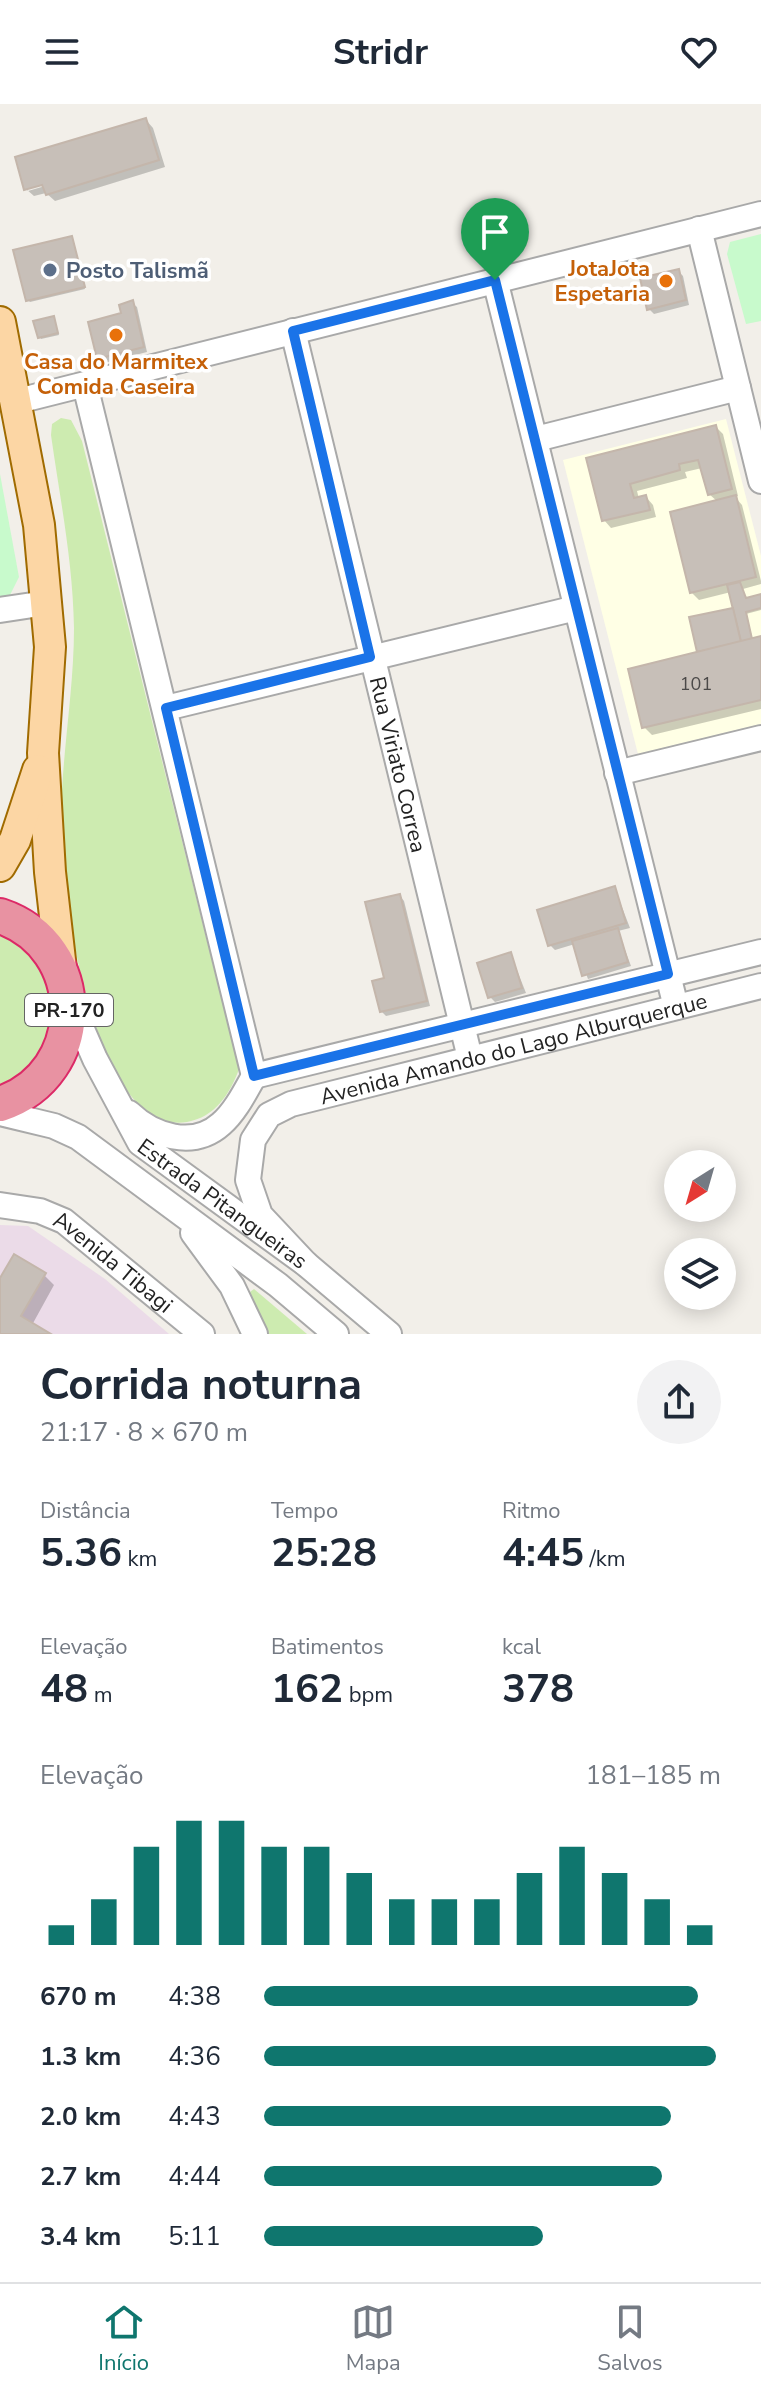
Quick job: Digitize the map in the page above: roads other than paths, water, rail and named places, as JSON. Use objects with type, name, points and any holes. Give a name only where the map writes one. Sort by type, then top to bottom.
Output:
[{"type":"highway","name":"PR-170","points":[[0,916],[15,921],[42,941],[61,969],[70,1002],[67,1036],[52,1067],[25,1093],[0,1104]]},
{"type":"main road","points":[[0,322],[39,525],[49,680],[43,753],[50,872],[61,969]]},
{"type":"main road","points":[[0,866],[15,840],[43,753]]},
{"type":"street","points":[[14,402],[761,214]]},
{"type":"street","points":[[699,229],[761,481]]},
{"type":"street","points":[[495,280],[676,1007]]},
{"type":"street","name":"Rua Viriato Correa","points":[[293,331],[470,1058]]},
{"type":"street","points":[[85,385],[254,1076],[221,1125],[194,1138],[157,1133],[143,1126],[115,1100]]},
{"type":"street","points":[[536,439],[738,388]]},
{"type":"street","points":[[0,610],[46,603]]},
{"type":"street","points":[[166,708],[576,608]]},
{"type":"street","points":[[617,773],[761,738]]},
{"type":"street","name":"Avenida Amando do Lago Alburquerque","points":[[254,1076],[761,952]]},
{"type":"street","name":"Avenida Amando do Lago Alburquerque","points":[[306,1264],[260,1215],[248,1180],[253,1140],[269,1115],[291,1104],[761,986]]},
{"type":"street","name":"Estrada Pitangueiras","points":[[70,1002],[115,1100],[140,1143],[306,1264],[389,1334]]},
{"type":"street","name":"Estrada Pitangueiras","points":[[0,1113],[54,1126],[78,1137],[278,1285],[336,1334]]},
{"type":"street","name":"Avenida Tibagi","points":[[7,1204],[64,1221],[202,1334]]},
{"type":"street","points":[[167,1204],[232,1286],[255,1334]]},
{"type":"place","name":"Posto Talismã","points":[[50,270]]},
{"type":"place","name":"JotaJota Espetaria","points":[[666,281]]},
{"type":"place","name":"Casa do Marmitex Comida Caseira","points":[[116,335]]}]
